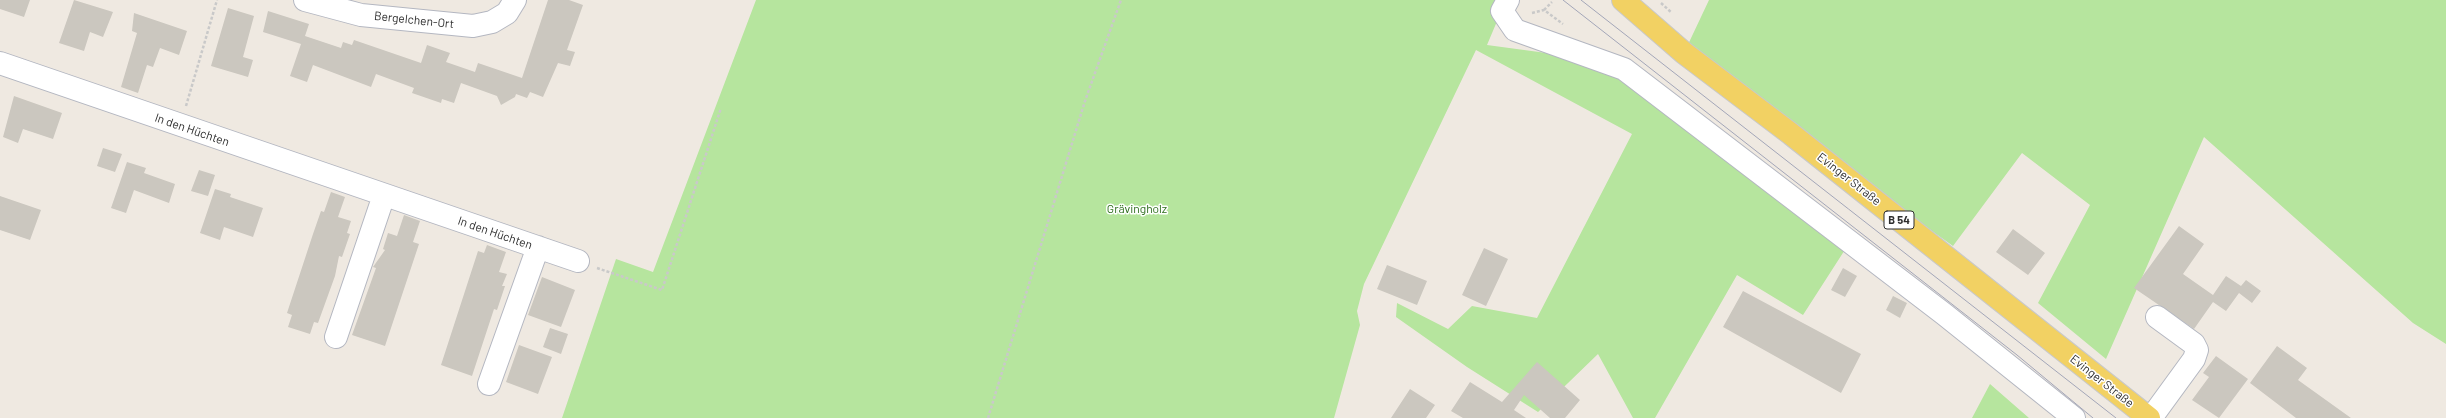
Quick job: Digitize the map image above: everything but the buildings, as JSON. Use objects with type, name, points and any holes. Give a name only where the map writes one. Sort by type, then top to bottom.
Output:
[{"type":"main road","name":"Evinger Straße","points":[[1623,0],[1684,53],[1791,134],[2150,418]]},
{"type":"street","name":"Bergelchen-Ort","points":[[305,0],[361,15],[473,26],[492,22],[507,13],[515,0]]},
{"type":"street","points":[[1508,0],[1502,11],[1515,30],[1624,68],[1944,314],[2074,418]]},
{"type":"street","name":"In den Hüchten","points":[[0,63],[180,126],[578,261]]},
{"type":"street","points":[[336,337],[384,195]]},
{"type":"street","name":"In den Hüchten","points":[[489,384],[538,247]]},
{"type":"street","points":[[2150,418],[2194,359],[2197,350],[2194,344],[2157,316]]},
{"type":"path","points":[[180,126],[217,0]]},
{"type":"path","points":[[988,418],[1082,109],[1121,0]]},
{"type":"path","points":[[1544,10],[1552,2]]},
{"type":"path","points":[[578,261],[662,290],[721,108]]},
{"type":"green space","name":"Grävingholz","points":[[756,0],[1506,0],[1487,45],[1576,57],[1626,77],[1848,245],[1803,315],[1737,275],[1655,418],[1633,418],[1598,354],[1538,412],[1467,367],[1396,317],[1397,303],[1448,329],[1472,306],[1537,318],[1632,134],[1476,50],[1364,284],[1357,311],[1360,325],[1334,418],[562,418],[616,259],[653,272]]},
{"type":"green space","points":[[1709,0],[2446,0],[2446,344],[2413,323],[2204,137],[2106,359],[2038,303],[2090,205],[2022,153],[1953,246],[1684,53]]},
{"type":"green space","points":[[1990,384],[2029,418],[1972,418]]},
{"type":"tram line","points":[[1563,0],[2017,355],[2093,418]]},
{"type":"tram line","points":[[1581,0],[2116,418]]}]
